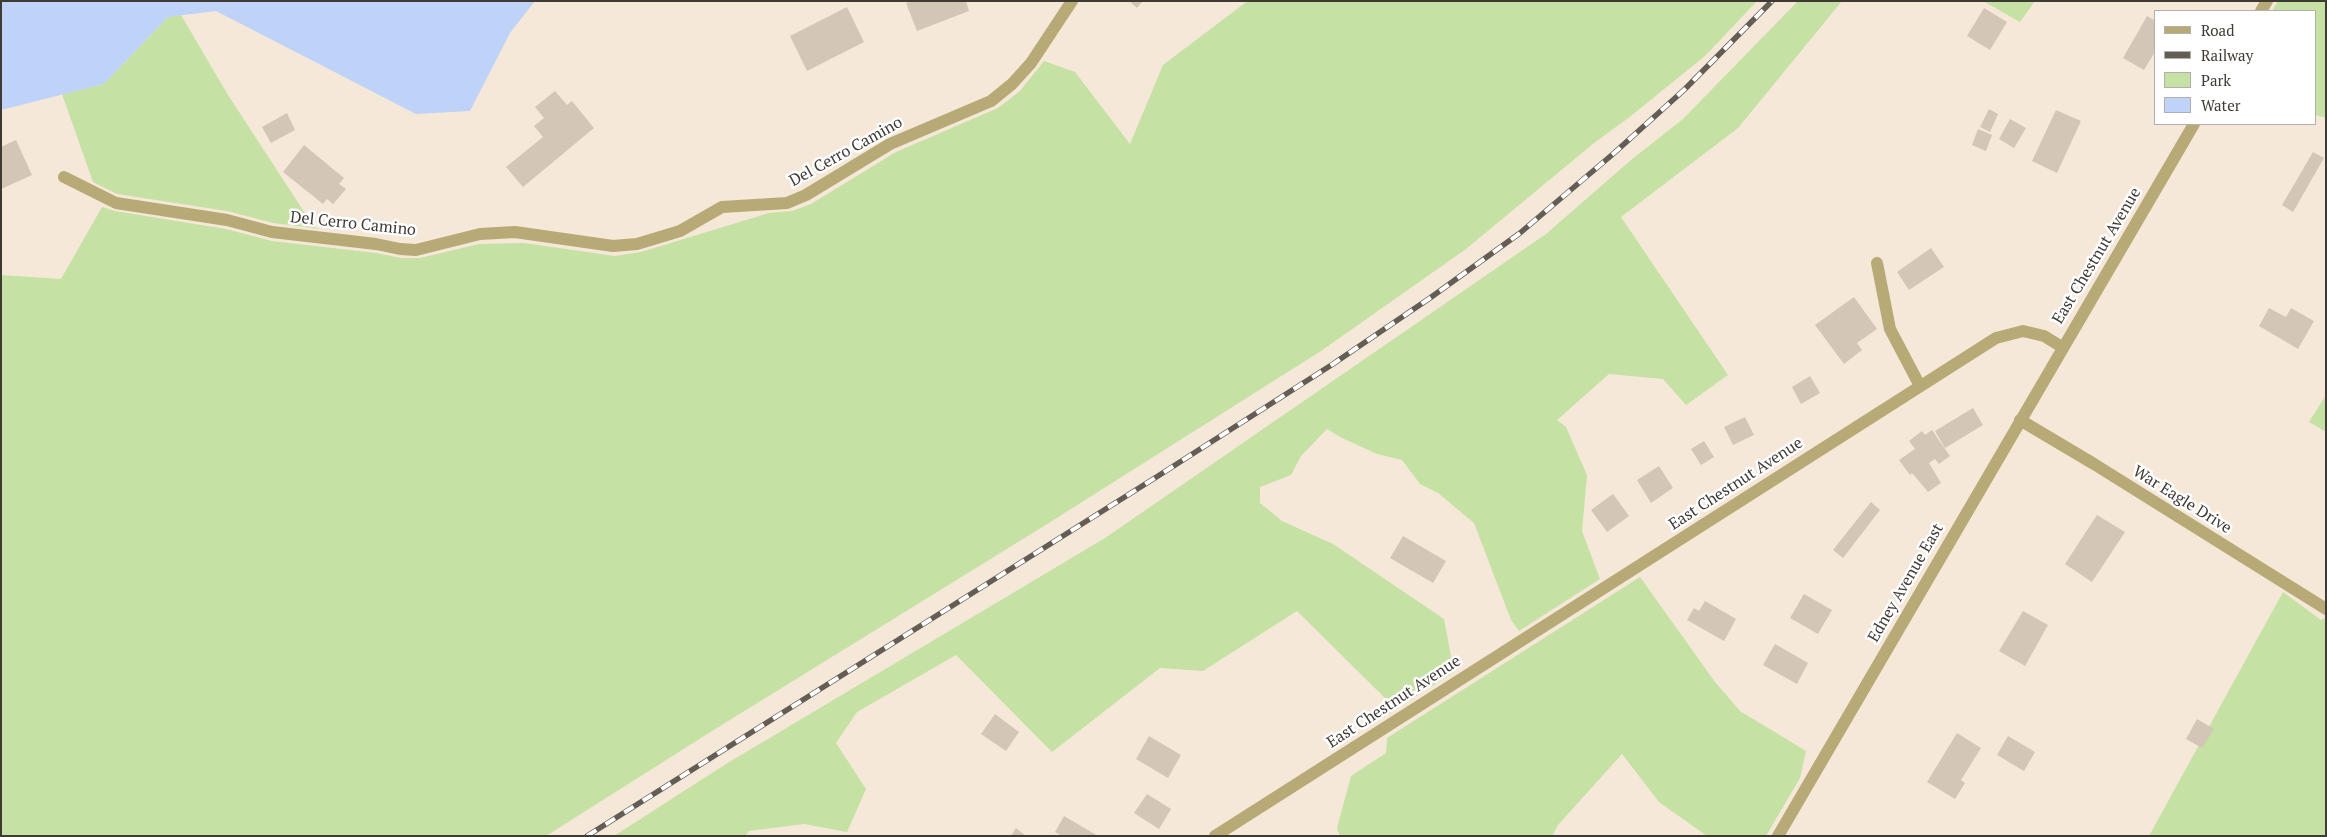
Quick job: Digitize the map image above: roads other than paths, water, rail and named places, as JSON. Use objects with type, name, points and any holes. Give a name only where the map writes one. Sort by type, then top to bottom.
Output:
[{"type":"street","name":"Del Cerro Camino","points":[[64,177],[116,202],[227,220],[272,232],[376,244],[400,249],[416,250],[480,234],[515,232],[612,246],[637,244],[680,231],[722,207],[787,203],[806,195],[890,144],[991,100],[1012,84],[1031,63],[1072,1]]},
{"type":"street","name":"East Chestnut Avenue","points":[[1215,836],[1996,338],[2023,331],[2044,336],[2062,347],[2193,125]]},
{"type":"street","points":[[1877,262],[1890,329],[1920,386]]},
{"type":"street","name":"Edney Avenue East","points":[[1778,836],[2062,347]]},
{"type":"street","name":"War Eagle Drive","points":[[2020,420],[2326,609]]},
{"type":"water","points":[[1,1],[535,1],[510,33],[470,111],[416,114],[216,11],[168,17],[104,84],[1,110]]},
{"type":"railway","points":[[587,836],[1158,476],[1333,364],[1430,298],[1520,233],[1613,154],[1684,90],[1772,1]]}]
